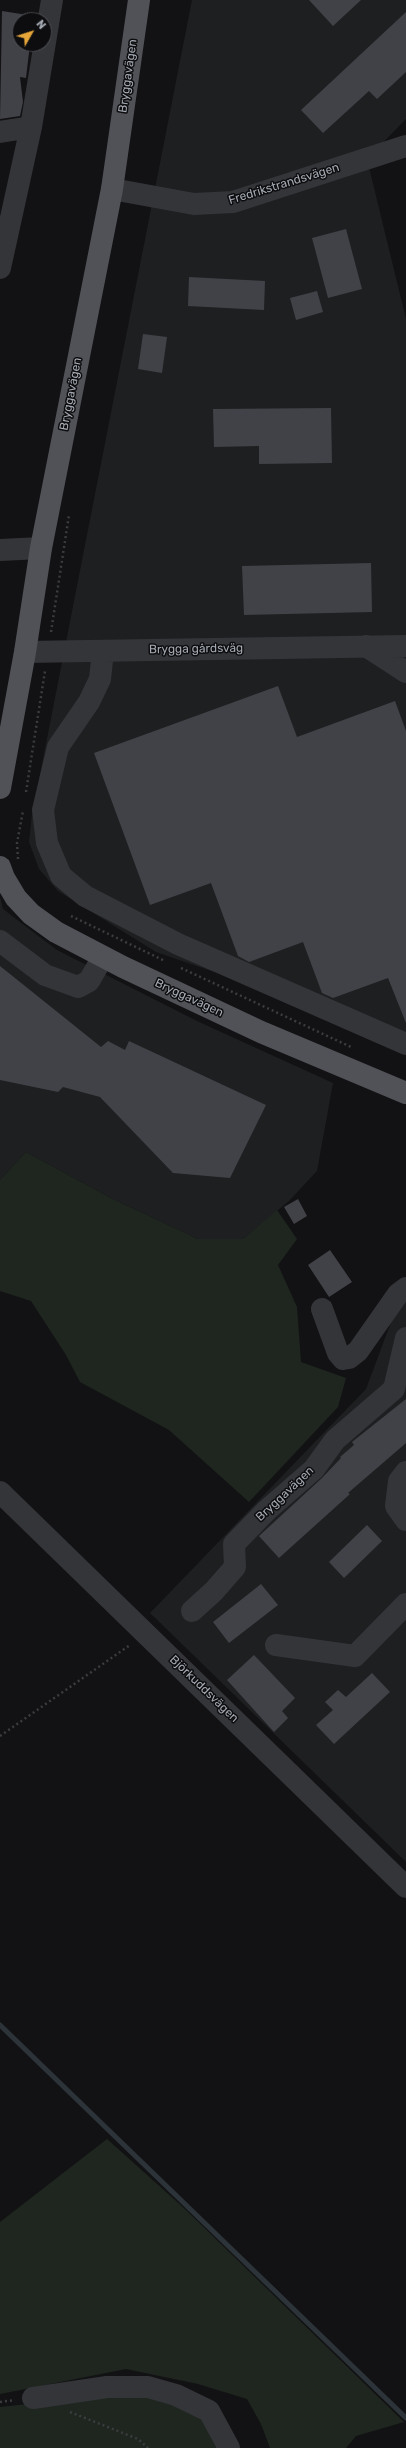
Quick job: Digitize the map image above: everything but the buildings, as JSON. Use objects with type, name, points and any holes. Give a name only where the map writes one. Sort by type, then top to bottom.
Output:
[{"type":"main road","name":"Bryggavägen","points":[[0,788],[25,652],[41,548],[112,189],[139,0]]},
{"type":"main road","name":"Bryggavägen","points":[[9,865],[13,894],[31,914],[56,932],[103,957],[261,1032],[406,1093]]},
{"type":"street","points":[[0,268],[6,202],[30,127],[52,0]]},
{"type":"street","points":[[0,132],[30,127]]},
{"type":"street","name":"Fredrikstrandsvägen","points":[[112,189],[194,204],[233,202],[406,146]]},
{"type":"street","points":[[0,550],[41,548]]},
{"type":"street","points":[[366,646],[406,672]]},
{"type":"street","name":"Brygga gårdsväg","points":[[25,652],[406,646]]},
{"type":"street","points":[[103,651],[100,679],[89,702],[58,747],[43,810],[47,843],[61,876],[85,896],[178,944],[406,1044]]},
{"type":"street","points":[[0,941],[45,975],[78,986],[89,980],[103,957]]},
{"type":"street","points":[[322,1309],[338,1353],[343,1359],[349,1358],[358,1351],[398,1294],[406,1288]]},
{"type":"street","name":"Bryggavägen","points":[[192,1611],[214,1591],[235,1567],[234,1544],[267,1510],[314,1469],[336,1440],[394,1389],[406,1338]]},
{"type":"street","points":[[406,1472],[399,1481],[396,1506],[406,1520]]},
{"type":"street","name":"Björkuddsvägen","points":[[0,1492],[147,1633],[406,1887]]},
{"type":"street","points":[[276,1645],[355,1656],[406,1604]]},
{"type":"street","points":[[33,2398],[107,2387],[148,2387],[176,2395],[209,2411],[229,2448]]},
{"type":"path","points":[[25,797],[70,510]]},
{"type":"path","points":[[9,865],[17,843],[24,804]]},
{"type":"path","points":[[67,914],[170,963]]},
{"type":"path","points":[[177,967],[356,1049]]},
{"type":"path","points":[[0,1736],[147,1633]]},
{"type":"path","points":[[0,2402],[33,2398]]},
{"type":"path","points":[[68,2412],[138,2439],[148,2448]]},
{"type":"shaded area","points":[[192,0],[406,0],[406,119],[367,159],[406,319],[406,1038],[156,952],[58,891],[39,869],[29,842],[32,815]]},
{"type":"shaded area","points":[[0,897],[3,909],[57,950],[197,1021],[333,1083],[317,1171],[289,1201],[243,1239],[198,1239],[111,1198],[26,1152],[0,1180]]},
{"type":"shaded area","points":[[26,1152],[111,1198],[198,1239],[243,1239],[277,1210],[297,1239],[278,1265],[297,1307],[301,1362],[346,1378],[338,1407],[249,1502],[169,1430],[80,1382],[66,1355],[31,1301],[0,1291],[0,1180]]},
{"type":"shaded area","points":[[406,1282],[406,1862],[150,1613],[366,1389]]},
{"type":"shaded area","points":[[107,2139],[185,2209],[404,2422],[356,2436],[346,2448],[270,2448],[261,2424],[247,2399],[198,2384],[126,2369],[0,2394],[0,2222]]},
{"type":"shaded area","points":[[147,2391],[207,2414],[223,2448],[0,2448],[0,2407]]},
{"type":"waterway","points":[[0,2025],[406,2418]]}]
